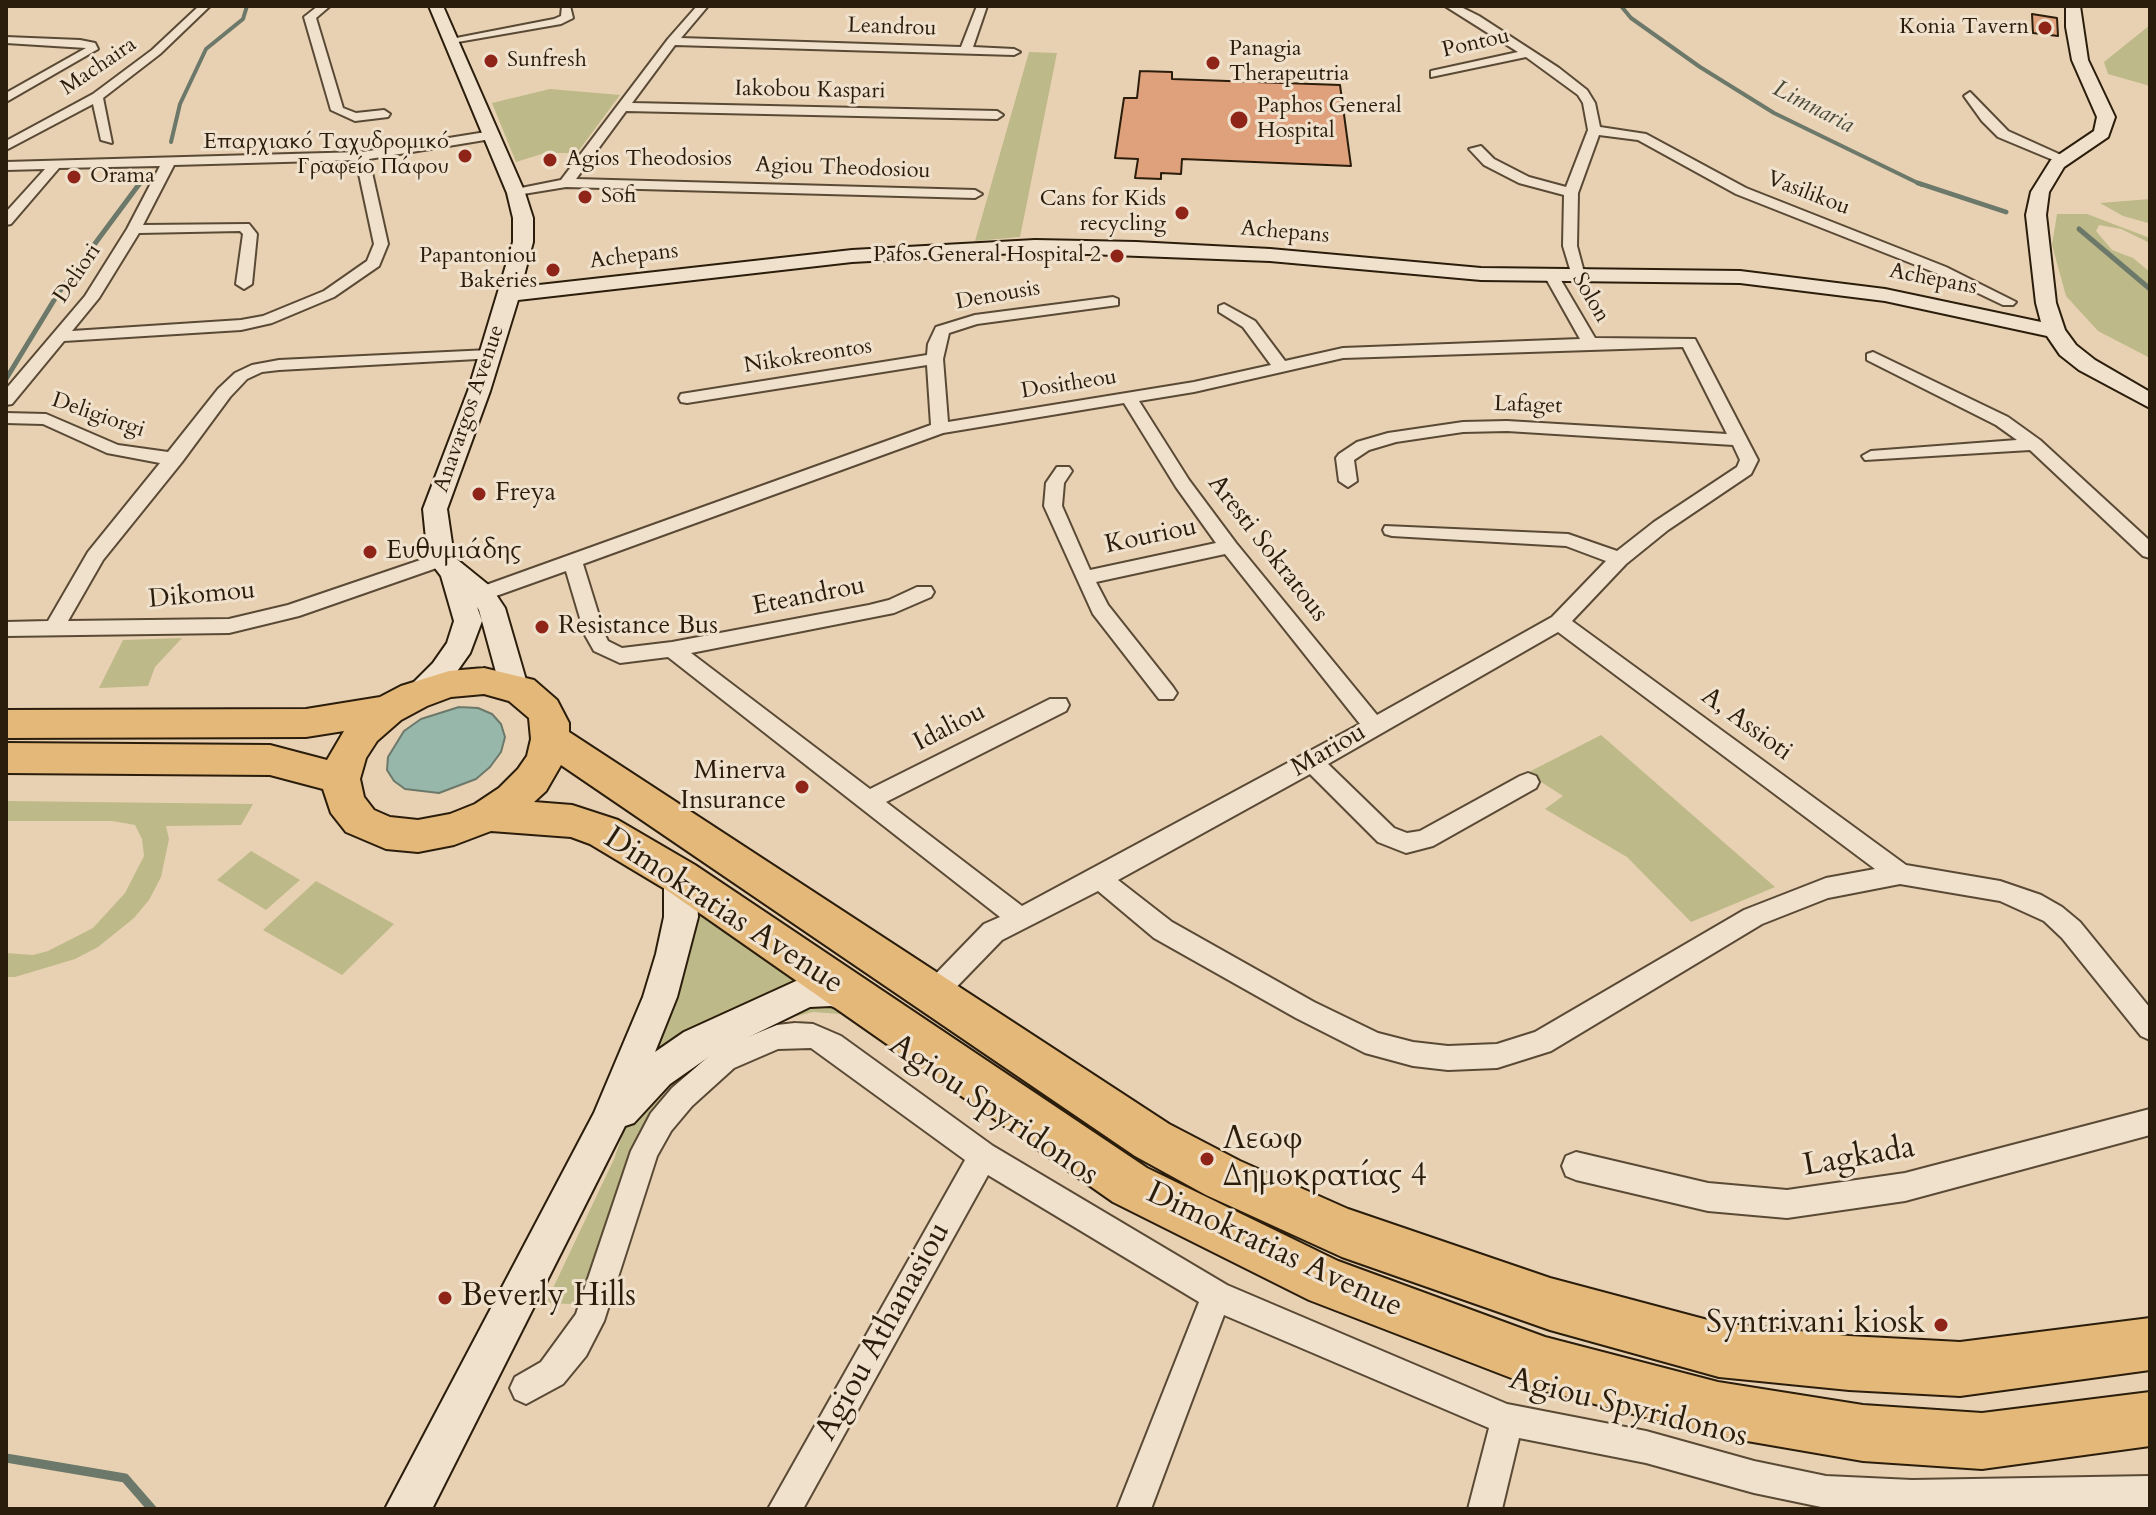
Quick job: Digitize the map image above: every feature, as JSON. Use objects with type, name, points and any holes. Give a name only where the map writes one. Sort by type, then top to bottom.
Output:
[{"type":"highway","points":[[6,724],[306,723],[401,703],[449,684],[484,681],[514,687],[534,699],[544,710],[550,723],[545,759],[532,780],[513,799],[489,815],[454,829],[418,836],[386,833],[360,821],[345,802],[341,779],[348,754],[364,731],[401,703]]},
{"type":"highway","name":"Dimokratias Avenue","points":[[550,739],[931,996],[1152,1140],[1223,1178],[1342,1232],[1550,1304],[1719,1350],[1849,1363],[1960,1369],[2150,1344]]},
{"type":"highway","points":[[6,758],[270,760],[341,779]]},
{"type":"highway","name":"Dimokratias Avenue","points":[[489,815],[572,821],[604,832],[680,877],[1130,1185],[1327,1282],[1545,1364],[1718,1409],[1863,1433],[1982,1441],[2150,1419]]},
{"type":"street","name":"Machaira","points":[[6,146],[97,97],[156,52],[205,6]]},
{"type":"street","points":[[325,6],[310,17],[337,110],[355,117],[384,114]]},
{"type":"street","points":[[436,6],[516,193]]},
{"type":"street","points":[[566,183],[672,41],[703,6]]},
{"type":"street","points":[[966,50],[982,6]]},
{"type":"street","points":[[1450,6],[1475,18],[1583,93],[1593,113],[1594,130],[1571,193],[1570,246],[1578,276]]},
{"type":"street","points":[[2073,6],[2080,60],[2106,117],[2099,136],[2063,159],[2044,182],[2036,215],[2046,303],[2054,331],[2068,350],[2087,365],[2150,401]]},
{"type":"street","points":[[452,40],[557,22],[567,18],[566,8]]},
{"type":"street","points":[[6,40],[91,45],[88,53],[6,98]]},
{"type":"street","name":"Leandrou","points":[[672,41],[1014,52]]},
{"type":"street","name":"Pontou","points":[[1435,74],[1525,54]]},
{"type":"street","points":[[1970,96],[2003,134],[2063,159]]},
{"type":"street","points":[[97,97],[107,140]]},
{"type":"street","name":"Iakobou Kaspari","points":[[622,107],[997,115]]},
{"type":"street","name":"Vasilikou","points":[[1594,130],[1641,137],[1741,191],[1941,270],[2008,302]]},
{"type":"street","points":[[6,166],[362,156],[492,135]]},
{"type":"street","points":[[1476,149],[1489,162],[1524,180],[1571,193]]},
{"type":"street","points":[[62,336],[214,328],[267,320],[329,294],[354,279],[374,263],[381,244],[362,156]]},
{"type":"street","name":"Deliori","points":[[6,400],[91,298],[134,229],[170,160]]},
{"type":"street","points":[[6,221],[56,164]]},
{"type":"street","name":"Agiou Theodosiou","points":[[516,193],[566,183],[975,194]]},
{"type":"street","name":"Anavargos Avenue","points":[[401,703],[443,670],[460,646],[468,621],[447,566],[435,509],[479,391],[523,242],[523,218],[516,193]]},
{"type":"street","points":[[134,229],[244,227],[250,234],[244,284]]},
{"type":"street","name":"Achepans","points":[[509,295],[829,258],[1035,246],[1203,251],[1481,274],[1673,274],[1778,281],[1899,297],[2054,331]]},
{"type":"street","name":"Solon","points":[[1551,275],[1590,343]]},
{"type":"street","name":"Denousis","points":[[935,359],[939,334],[961,323],[1113,302]]},
{"type":"street","points":[[1224,309],[1249,324],[1280,366]]},
{"type":"street","name":"Dositheou","points":[[482,594],[806,474],[940,428],[1129,398],[1368,351],[1689,342],[1739,440]]},
{"type":"street","points":[[55,627],[95,557],[176,458],[224,393],[241,376],[258,368],[489,355]]},
{"type":"street","points":[[1873,357],[1964,400],[2034,444],[2150,552]]},
{"type":"street","points":[[935,359],[940,428]]},
{"type":"street","name":"Nikokreontos","points":[[687,398],[935,359]]},
{"type":"street","name":"Aresti Sokratous","points":[[1129,398],[1182,483],[1229,547],[1373,725]]},
{"type":"street","name":"Deligiorgi","points":[[6,418],[46,419],[113,449],[150,457],[176,458]]},
{"type":"street","name":"Lafaget","points":[[1348,481],[1345,458],[1363,446],[1394,437],[1463,427],[1507,426],[1739,440]]},
{"type":"street","name":"Mariou","points":[[931,996],[978,944],[993,932],[1100,878],[1312,762],[1559,622],[1619,559],[1748,467],[1749,460],[1739,440]]},
{"type":"street","points":[[1871,456],[2034,444]]},
{"type":"street","name":"Kouriou","points":[[1063,471],[1052,493],[1053,506],[1084,578],[1100,609],[1166,693]]},
{"type":"street","points":[[1392,530],[1568,540],[1619,559]]},
{"type":"street","name":"Kouriou","points":[[1084,578],[1229,547]]},
{"type":"street","name":"Eteandrou","points":[[573,562],[601,646],[610,653],[630,656],[869,612],[894,606],[924,592]]},
{"type":"street","points":[[447,566],[482,594],[498,623],[514,687]]},
{"type":"street","name":"Dikomou","points":[[6,629],[229,626],[447,566]]},
{"type":"street","name":"A, Assioti","points":[[1559,622],[1900,874]]},
{"type":"street","points":[[672,649],[1020,918]]},
{"type":"street","name":"Idaliou","points":[[867,801],[1058,705]]},
{"type":"street","points":[[1312,762],[1386,835],[1406,843],[1425,839],[1528,782]]},
{"type":"street","points":[[1100,878],[1163,930],[1343,1030],[1374,1044],[1413,1054],[1448,1058],[1497,1056],[1542,1042],[1753,917],[1826,888],[1900,874],[2000,891],[2032,902],[2071,930],[2150,1028]]},
{"type":"street","points":[[408,1509],[607,1125],[660,997],[673,954],[681,917],[680,877]]},
{"type":"street","points":[[607,1125],[657,1072],[697,1044],[807,992],[831,990],[856,999]]},
{"type":"street","name":"Agiou Spyridonos","points":[[526,1388],[552,1373],[575,1345],[589,1321],[645,1151],[661,1122],[682,1097],[725,1059],[777,1037],[813,1036],[832,1045],[983,1156],[1216,1296],[1507,1420],[1646,1447],[1825,1500],[1912,1496],[2150,1496]]},
{"type":"street","name":"Lagkada","points":[[1576,1166],[1708,1197],[1787,1204],[1905,1187],[2150,1122]]},
{"type":"street","name":"Agiou Athanasiou","points":[[785,1509],[983,1156]]},
{"type":"street","points":[[1134,1509],[1216,1296]]},
{"type":"street","points":[[1485,1509],[1507,1420]]},
{"type":"shaded area","points":[[2150,25],[2150,86],[2108,74],[2104,62]]},
{"type":"shaded area","points":[[1029,52],[1057,53],[1020,237],[975,241]]},
{"type":"shaded area","points":[[550,89],[620,95],[577,153],[545,153],[516,162],[492,103]]},
{"type":"shaded area","points":[[2150,199],[2148,223],[2123,216],[2100,203]]},
{"type":"shaded area","points":[[2057,214],[2087,214],[2150,238],[2150,243],[2121,229],[2099,225],[2096,231],[2112,250],[2133,258],[2150,272],[2150,358],[2098,331],[2066,296],[2052,245]]},
{"type":"shaded area","points":[[182,638],[155,667],[148,686],[99,688],[123,640]]},
{"type":"shaded area","points":[[459,707],[478,708],[492,714],[501,724],[505,737],[501,752],[490,767],[476,779],[439,793],[405,789],[394,781],[387,770],[388,757],[404,731],[421,719]]},
{"type":"shaded area","points":[[1601,735],[1775,887],[1691,922],[1627,857],[1545,809],[1563,796],[1527,773]]},
{"type":"shaded area","points":[[6,801],[253,804],[241,825],[166,826],[169,839],[161,877],[149,900],[134,918],[98,947],[75,959],[6,977],[6,953],[33,955],[48,951],[93,928],[125,893],[144,856],[142,839],[135,825],[112,821],[6,821]]},
{"type":"shaded area","points":[[251,851],[300,880],[266,910],[217,880]]},
{"type":"shaded area","points":[[316,881],[394,924],[342,975],[263,930]]},
{"type":"shaded area","points":[[694,906],[866,1016],[813,1012],[785,1019],[703,1064],[583,1298],[571,1304],[546,1303],[614,1159],[673,991]]},
{"type":"building","name":"Konia Tavern","points":[[2032,14],[2057,18],[2058,36],[2033,33]]},
{"type":"building","name":"Paphos General Hospital","points":[[1140,71],[1172,72],[1172,79],[1340,85],[1351,166],[1182,159],[1181,174],[1161,173],[1161,179],[1135,178],[1138,159],[1115,158],[1124,98],[1137,98]]},
{"type":"waterway","points":[[171,142],[180,104],[206,49],[243,19],[247,6]]},
{"type":"waterway","name":"Limnaria","points":[[1621,6],[1631,18],[1700,67],[1774,113],[1922,185]]},
{"type":"waterway","points":[[139,185],[148,173]]},
{"type":"waterway","points":[[6,379],[59,292],[140,183]]},
{"type":"waterway","name":"Limnaria","points":[[1918,183],[2006,212]]},
{"type":"waterway","name":"Limnaria","points":[[2079,229],[2150,289]]},
{"type":"waterway","points":[[6,1458],[125,1478],[152,1509]]},
{"type":"place","name":"Konia Tavern","points":[[2045,28]]},
{"type":"place","name":"Sunfresh","points":[[491,61]]},
{"type":"place","name":"Panagia Therapeutria","points":[[1213,63]]},
{"type":"place","name":"Paphos General Hospital","points":[[1239,120]]},
{"type":"place","name":"Επαρχιακό Ταχυδρομικό Γραφείο Πάφου","points":[[465,156]]},
{"type":"place","name":"Agios Theodosios","points":[[550,160]]},
{"type":"place","name":"Orama","points":[[74,177]]},
{"type":"place","name":"Sofi","points":[[585,197]]},
{"type":"place","name":"Cans for Kids recycling","points":[[1182,213]]},
{"type":"place","name":"Pafos General Hospital 2","points":[[1117,256]]},
{"type":"place","name":"Papantoniou Bakeries","points":[[553,270]]},
{"type":"place","name":"Freya","points":[[479,494]]},
{"type":"place","name":"Ευθυμιάδης","points":[[370,552]]},
{"type":"place","name":"Resistance Bus","points":[[542,627]]},
{"type":"place","name":"Minerva Insurance","points":[[802,787]]},
{"type":"place","name":"Λεωφ Δημοκρατίας 4","points":[[1207,1159]]},
{"type":"place","name":"Beverly Hills","points":[[445,1298]]},
{"type":"place","name":"Syntrivani kiosk","points":[[1941,1325]]}]
